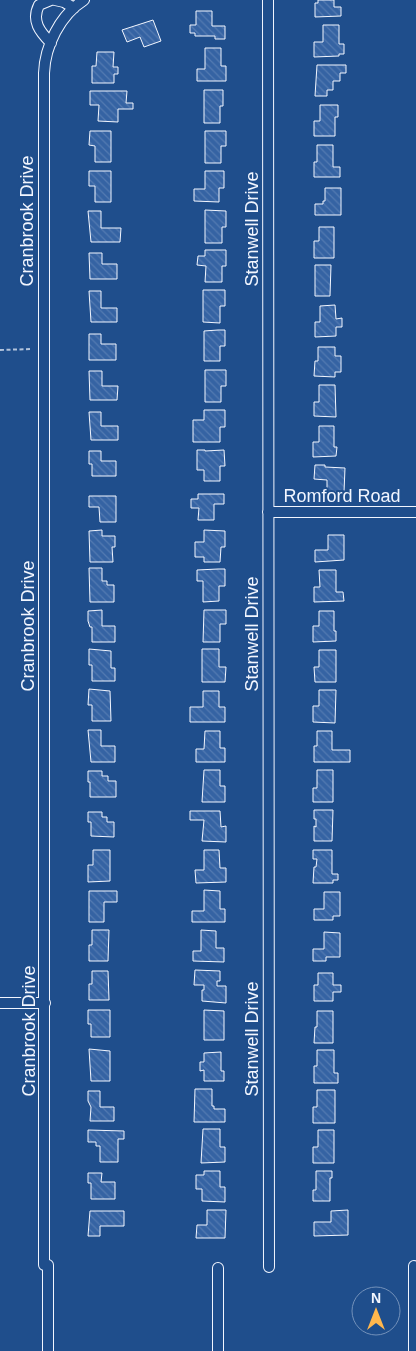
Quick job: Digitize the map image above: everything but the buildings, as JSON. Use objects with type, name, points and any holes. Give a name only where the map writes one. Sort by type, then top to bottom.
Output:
[{"type":"street","points":[[51,0],[38,5],[35,22],[51,43]]},
{"type":"street","points":[[55,0],[64,2],[74,8]]},
{"type":"street","name":"Cranbrook Drive","points":[[48,1351],[45,1003],[44,65],[51,43],[61,24],[74,8],[84,0]]},
{"type":"street","name":"Stanwell Drive","points":[[268,0],[269,1267]]},
{"type":"street","name":"Romford Road","points":[[268,512],[416,512]]},
{"type":"street","points":[[0,1002],[45,1003]]},
{"type":"street","points":[[414,1266],[414,1351]]},
{"type":"street","points":[[218,1268],[218,1351]]},
{"type":"path","points":[[0,350],[32,349]]}]
